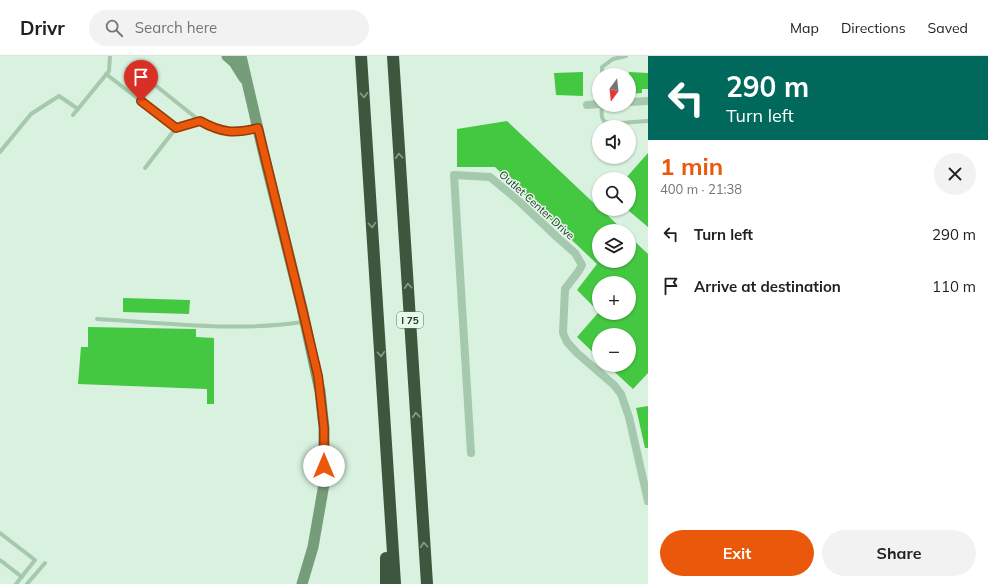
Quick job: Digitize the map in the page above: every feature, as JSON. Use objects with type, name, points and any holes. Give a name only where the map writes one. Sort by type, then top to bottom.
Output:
[{"type":"highway","points":[[362,56],[395,584]]},
{"type":"highway","name":"I 75","points":[[393,56],[427,584]]},
{"type":"highway","points":[[386,584],[388,467]]},
{"type":"main road","points":[[227,56],[234,62],[248,85]]},
{"type":"main road","points":[[241,56],[306,321],[320,390],[324,428],[324,484],[313,548],[302,584]]},
{"type":"street","points":[[636,102],[648,101]]},
{"type":"street","points":[[587,105],[592,105]]},
{"type":"street","name":"Outlet Center Drive","points":[[471,453],[454,175],[490,177],[520,202],[558,239],[575,253],[582,265],[565,289],[563,333],[567,342],[577,353],[614,385],[621,394],[629,417],[648,501]]},
{"type":"lane","points":[[73,116],[109,71],[110,56]]},
{"type":"lane","points":[[602,68],[613,59],[626,56]]},
{"type":"lane","points":[[106,74],[176,128]]},
{"type":"lane","points":[[145,77],[200,121],[222,131],[232,133],[244,132],[258,128]]},
{"type":"lane","points":[[0,152],[31,114],[59,96],[78,109]]},
{"type":"lane","points":[[601,112],[604,122],[648,121]]},
{"type":"lane","points":[[145,168],[176,128],[200,121]]},
{"type":"lane","points":[[97,319],[217,326],[278,325],[306,321]]},
{"type":"lane","points":[[0,533],[35,560],[16,584]]},
{"type":"lane","points":[[0,560],[22,577]]},
{"type":"lane","points":[[27,584],[45,563]]},
{"type":"building","points":[[583,72],[583,96],[556,95],[554,73]]},
{"type":"building","points":[[636,72],[648,73],[648,89],[642,89],[642,93],[636,93]]},
{"type":"building","points":[[507,121],[592,201],[592,216],[608,216],[617,224],[592,224],[592,259],[495,167],[457,167],[457,129]]},
{"type":"building","points":[[648,153],[648,227],[635,216],[636,172],[631,172]]},
{"type":"building","points":[[636,243],[648,254],[648,373],[633,389],[615,372],[636,372],[636,328],[592,328],[592,351],[577,337],[592,320],[636,320],[636,276],[592,276],[592,305],[577,290],[594,268],[636,268]]},
{"type":"building","points":[[123,298],[190,300],[189,314],[123,312]]},
{"type":"building","points":[[88,327],[196,329],[196,337],[214,338],[214,404],[207,404],[207,389],[78,384],[81,347],[88,347]]},
{"type":"building","points":[[648,406],[648,448],[645,448],[636,408]]},
{"type":"route","points":[[141,101],[176,128],[200,121],[222,131],[232,133],[244,132],[258,128],[318,376],[324,428],[324,466]]}]
